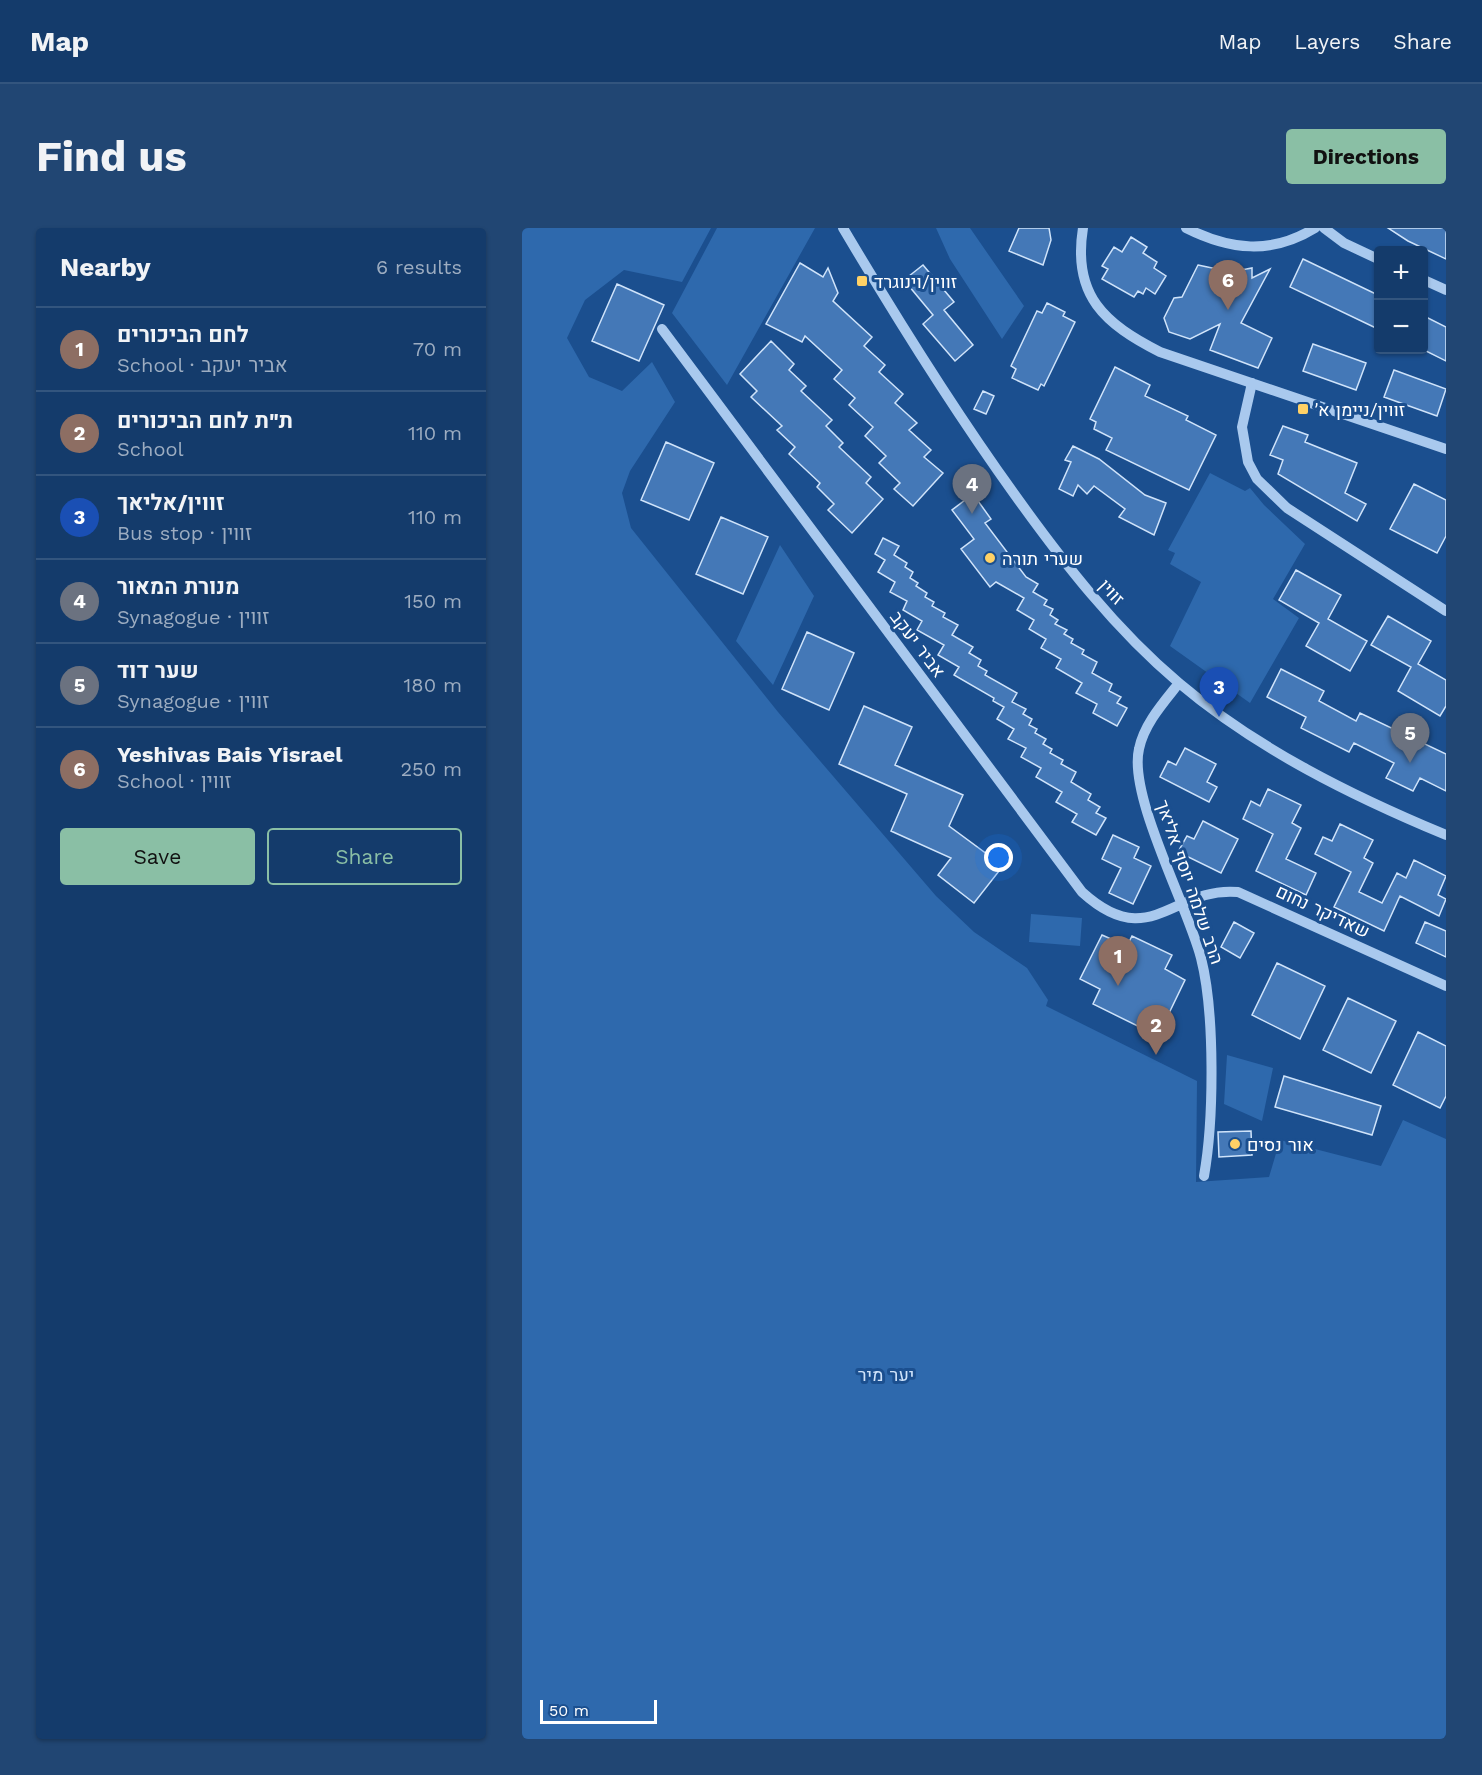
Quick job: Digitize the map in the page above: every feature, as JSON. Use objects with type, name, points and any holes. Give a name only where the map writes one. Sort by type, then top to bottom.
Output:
[{"type":"street","name":"זווין","points":[[843,228],[960,420],[1059,558],[1120,624],[1179,683],[1300,766],[1446,835]]},
{"type":"street","points":[[1083,228],[1082,264],[1089,290],[1107,319],[1120,331],[1160,352],[1446,449]]},
{"type":"street","points":[[1186,228],[1223,244],[1261,247],[1290,241],[1315,228]]},
{"type":"street","points":[[1324,228],[1344,243],[1374,257]]},
{"type":"street","points":[[1428,282],[1446,290]]},
{"type":"street","name":"אביר יעקב","points":[[662,329],[1082,892],[1109,913],[1121,918],[1157,915],[1182,906]]},
{"type":"street","points":[[1252,383],[1242,427],[1248,462],[1257,479],[1287,508],[1446,611]]},
{"type":"street","name":"הרב שלמה יוסף אליאך","points":[[1179,683],[1153,717],[1139,747],[1137,758],[1145,801],[1201,956],[1209,996],[1208,1131],[1204,1176]]},
{"type":"street","name":"שאדיקר נחום","points":[[1182,906],[1226,891],[1250,896],[1446,986]]},
{"type":"green space","name":"יער מיר","points":[[522,228],[711,228],[682,282],[624,270],[585,300],[567,338],[589,377],[622,391],[652,362],[675,402],[630,471],[622,493],[631,528],[778,712],[936,896],[974,932],[1027,968],[1048,1000],[1046,1006],[1197,1081],[1196,1182],[1269,1177],[1280,1140],[1381,1166],[1403,1120],[1446,1139],[1446,1739],[522,1739]]},
{"type":"green space","points":[[717,228],[815,228],[727,385],[672,313]]},
{"type":"green space","points":[[936,228],[970,228],[1024,306],[1002,339],[950,259]]},
{"type":"green space","points":[[1210,473],[1245,491],[1250,488],[1264,505],[1305,544],[1273,599],[1299,618],[1250,703],[1170,646],[1201,582],[1170,564],[1175,553],[1168,550]]},
{"type":"green space","points":[[780,545],[814,596],[773,685],[736,641]]},
{"type":"green space","points":[[1031,914],[1082,918],[1080,946],[1029,942]]},
{"type":"green space","points":[[1227,1055],[1273,1068],[1262,1121],[1224,1104]]},
{"type":"building","points":[[1019,228],[1049,228],[1051,240],[1043,265],[1009,251]]},
{"type":"building","points":[[1388,228],[1446,228],[1446,259],[1428,250],[1428,246],[1419,246]]},
{"type":"building","points":[[1131,237],[1147,247],[1143,253],[1157,262],[1154,268],[1166,276],[1155,294],[1146,288],[1143,294],[1138,291],[1134,297],[1102,279],[1108,269],[1102,266],[1114,247],[1122,252]]},
{"type":"building","points":[[1303,259],[1374,293],[1374,327],[1290,287]]},
{"type":"building","points":[[800,263],[823,277],[828,268],[838,293],[833,301],[872,337],[864,346],[885,365],[879,372],[903,394],[895,403],[917,423],[909,430],[931,450],[924,457],[943,473],[913,506],[894,489],[900,483],[879,463],[886,456],[865,436],[873,427],[849,405],[855,398],[834,379],[842,370],[805,336],[802,342],[766,324]]},
{"type":"building","points":[[923,265],[954,302],[944,310],[973,345],[955,361],[923,324],[933,315],[904,280]]},
{"type":"building","points":[[1198,265],[1231,272],[1252,268],[1252,278],[1270,269],[1241,323],[1272,338],[1258,368],[1210,350],[1220,324],[1190,339],[1169,332],[1164,318],[1174,298],[1182,297]]},
{"type":"building","points":[[617,284],[664,305],[639,361],[592,341]]},
{"type":"building","points":[[1047,303],[1065,312],[1063,316],[1075,322],[1044,386],[1041,384],[1038,390],[1012,378],[1016,369],[1011,366],[1037,311],[1042,313]]},
{"type":"building","points":[[1428,318],[1446,327],[1446,361],[1428,352]]},
{"type":"building","points":[[771,341],[794,364],[789,370],[806,386],[801,391],[832,420],[826,426],[843,443],[839,447],[871,477],[866,483],[883,499],[852,533],[828,510],[834,504],[817,487],[820,483],[789,454],[795,447],[777,430],[782,426],[751,397],[757,391],[740,374]]},
{"type":"building","points":[[1313,344],[1366,363],[1356,390],[1303,371]]},
{"type":"building","points":[[1115,367],[1150,385],[1145,396],[1188,416],[1186,420],[1216,435],[1189,490],[1106,450],[1112,438],[1094,429],[1096,422],[1090,419]]},
{"type":"building","points":[[1394,370],[1446,389],[1437,416],[1384,397]]},
{"type":"building","points":[[983,391],[994,396],[986,414],[974,409]]},
{"type":"building","points":[[1283,426],[1308,435],[1305,442],[1357,463],[1345,493],[1366,504],[1357,521],[1278,474],[1283,460],[1270,455]]},
{"type":"building","points":[[666,442],[714,463],[689,520],[641,500]]},
{"type":"building","points":[[1073,446],[1099,459],[1145,495],[1166,503],[1154,535],[1119,517],[1125,509],[1094,486],[1087,494],[1078,485],[1073,496],[1059,489],[1071,462],[1065,460]]},
{"type":"building","points":[[1414,484],[1446,500],[1446,536],[1437,553],[1390,529]]},
{"type":"building","points":[[973,494],[991,519],[985,523],[1026,577],[1038,584],[1033,592],[1047,600],[1044,605],[1053,609],[1050,615],[1058,620],[1055,624],[1067,630],[1064,634],[1073,639],[1071,643],[1084,650],[1082,654],[1097,662],[1092,673],[1112,684],[1109,691],[1121,697],[1117,703],[1127,708],[1117,726],[1093,713],[1097,704],[1076,693],[1082,683],[1056,668],[1061,659],[1041,648],[1046,639],[1029,629],[1034,620],[1017,610],[1024,598],[996,582],[990,587],[961,549],[974,539],[952,510]]},
{"type":"building","points":[[721,517],[768,537],[743,594],[696,574]]},
{"type":"building","points":[[883,538],[899,546],[894,555],[907,563],[905,567],[913,572],[910,578],[918,583],[916,586],[927,593],[925,597],[934,602],[932,606],[945,613],[943,617],[958,625],[952,635],[973,647],[969,653],[981,660],[978,666],[987,671],[985,675],[1017,693],[1012,702],[1026,709],[1023,714],[1032,719],[1029,725],[1037,729],[1035,733],[1046,739],[1043,744],[1052,749],[1050,753],[1063,760],[1061,764],[1076,772],[1071,782],[1091,794],[1088,800],[1100,807],[1096,813],[1106,818],[1096,835],[1072,822],[1077,814],[1056,802],[1062,792],[1036,777],[1041,768],[1021,757],[1026,748],[1008,739],[1014,729],[997,719],[1004,707],[993,701],[994,698],[954,675],[959,667],[938,655],[944,645],[917,630],[922,621],[903,610],[907,601],[890,592],[895,582],[878,572],[885,560],[875,554]]},
{"type":"building","points":[[1296,570],[1341,595],[1328,619],[1367,641],[1350,671],[1306,646],[1319,623],[1279,600]]},
{"type":"building","points":[[1388,616],[1431,641],[1418,664],[1446,680],[1446,706],[1440,716],[1398,691],[1411,667],[1371,645]]},
{"type":"building","points":[[807,632],[854,653],[829,710],[782,689]]},
{"type":"building","points":[[1281,669],[1324,691],[1319,701],[1356,721],[1360,713],[1446,754],[1446,791],[1420,778],[1413,791],[1386,778],[1394,763],[1354,743],[1349,752],[1301,728],[1306,717],[1267,697]]},
{"type":"building","points":[[864,706],[912,727],[895,765],[963,795],[949,826],[1003,866],[974,903],[938,875],[951,858],[891,831],[907,794],[839,764]]},
{"type":"building","points":[[1185,748],[1216,764],[1207,782],[1217,787],[1209,802],[1160,777],[1168,761],[1176,765]]},
{"type":"building","points":[[1268,789],[1301,805],[1292,823],[1301,828],[1286,859],[1316,873],[1306,895],[1256,871],[1273,834],[1243,819],[1251,801],[1260,806]]},
{"type":"building","points":[[1203,821],[1238,839],[1221,873],[1178,852],[1187,836],[1194,839]]},
{"type":"building","points":[[1340,824],[1373,840],[1364,858],[1373,863],[1359,892],[1382,903],[1397,873],[1406,878],[1414,860],[1446,876],[1438,895],[1446,899],[1439,916],[1400,896],[1384,931],[1334,907],[1351,872],[1315,854],[1323,837],[1332,841]]},
{"type":"building","points":[[1113,835],[1139,847],[1134,858],[1151,866],[1133,904],[1109,893],[1121,868],[1102,859]]},
{"type":"building","points":[[1234,922],[1254,933],[1240,958],[1221,947]]},
{"type":"building","points":[[1425,922],[1446,931],[1446,957],[1416,943]]},
{"type":"building","points":[[1102,935],[1127,946],[1132,936],[1172,955],[1165,969],[1185,980],[1158,1036],[1093,1004],[1100,989],[1080,979]]},
{"type":"building","points":[[1277,963],[1325,986],[1300,1039],[1252,1015]]},
{"type":"building","points":[[1348,998],[1396,1021],[1371,1073],[1323,1050]]},
{"type":"building","points":[[1418,1032],[1446,1046],[1446,1096],[1440,1108],[1393,1085]]},
{"type":"building","points":[[1284,1076],[1381,1106],[1372,1135],[1275,1107]]},
{"type":"building","name":"אור נסים","points":[[1251,1131],[1252,1155],[1219,1157],[1218,1132]]},
{"type":"place","name":"זווין/וינוגרד","points":[[862,281]]},
{"type":"place","name":"Yeshivas Bais Yisrael","points":[[1228,310]]},
{"type":"place","name":"זווין/ניימן א׳","points":[[1303,409]]},
{"type":"place","name":"מנורת המאור","points":[[972,514]]},
{"type":"place","name":"שערי תורה","points":[[990,558]]},
{"type":"place","name":"זווין/אליאך","points":[[1219,717]]},
{"type":"place","name":"שער דוד","points":[[1410,763]]},
{"type":"place","name":"לחם הביכורים","points":[[1118,986]]},
{"type":"place","name":"ת\"ת לחם הביכורים","points":[[1156,1055]]},
{"type":"place","name":"אור נסים","points":[[1235,1144]]}]
